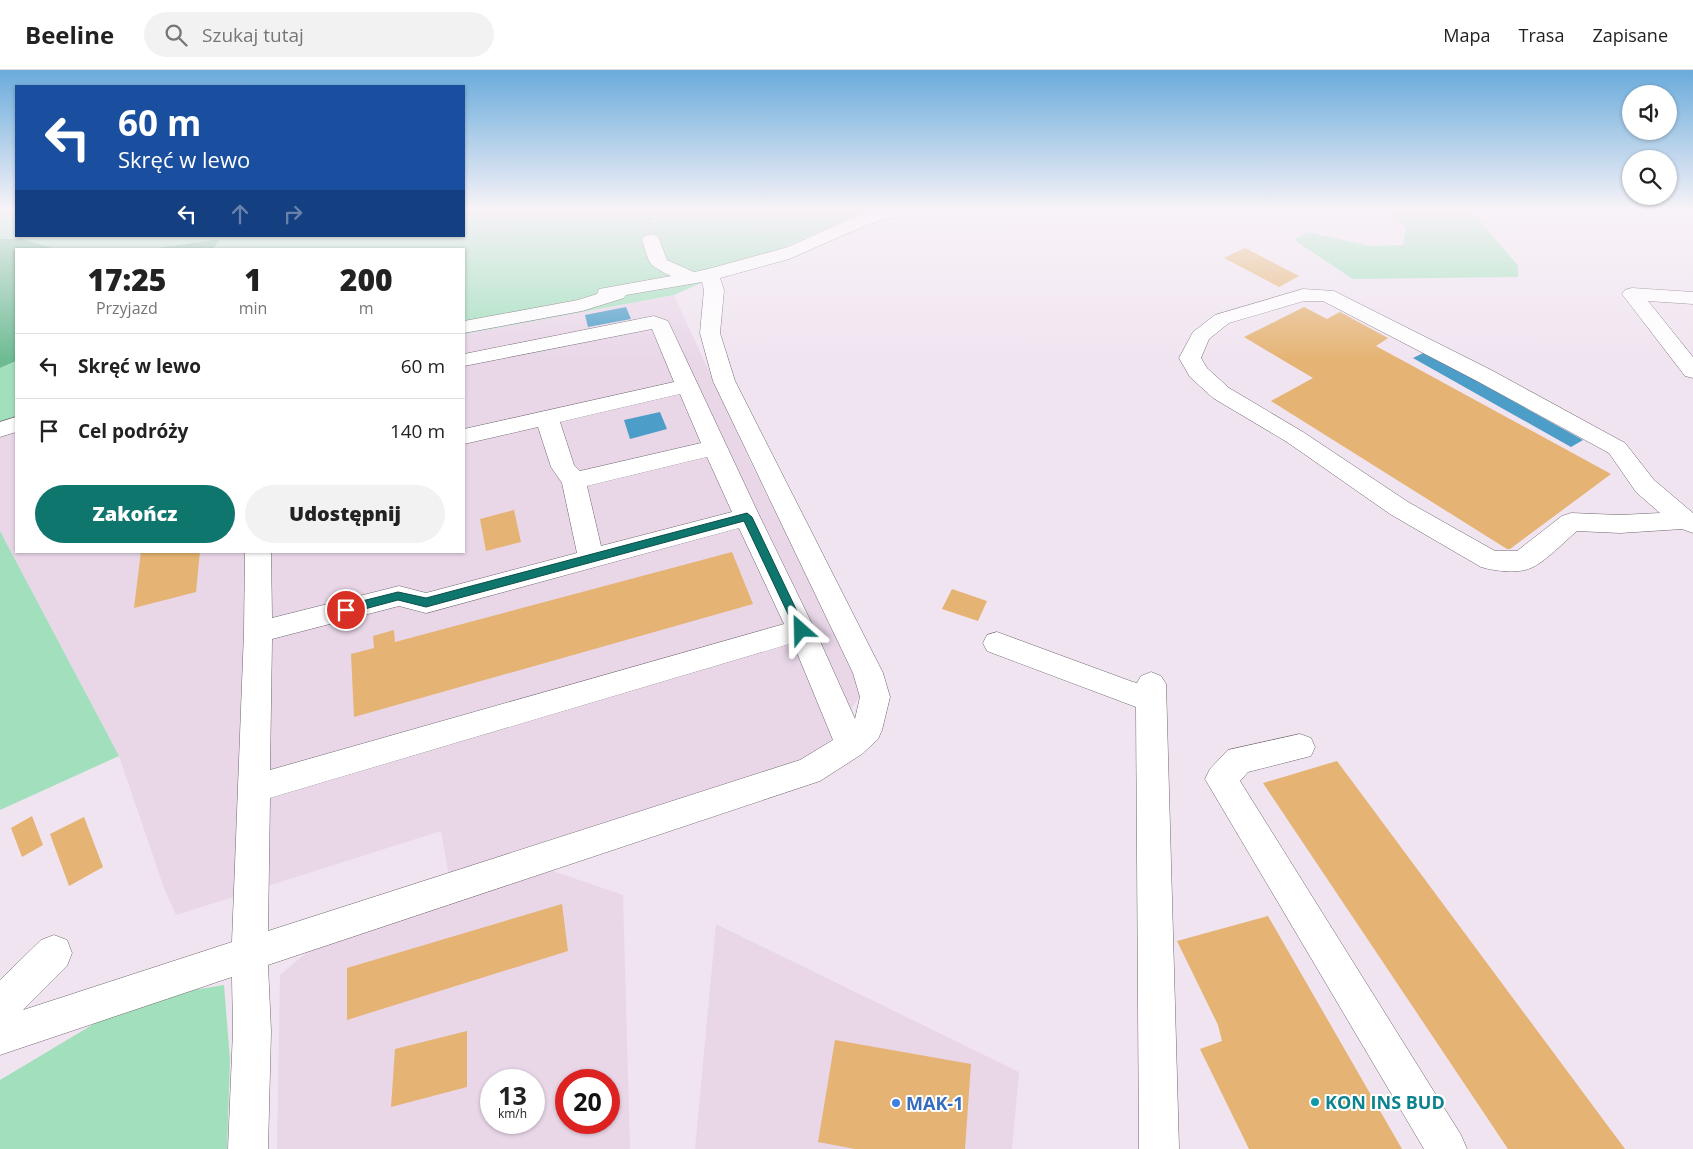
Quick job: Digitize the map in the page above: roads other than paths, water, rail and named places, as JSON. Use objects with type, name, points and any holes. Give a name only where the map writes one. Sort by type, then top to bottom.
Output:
[{"type":"street","points":[[0,1036],[250,952],[809,771],[851,745],[867,730],[875,697],[868,672],[724,381],[716,358],[710,333],[714,290],[700,276],[659,263],[658,260]]},
{"type":"street","points":[[465,327],[582,305],[617,294],[611,292],[700,276],[763,260]]},
{"type":"street","points":[[1693,298],[1632,294],[1693,370]]},
{"type":"street","points":[[1327,295],[1485,376],[1617,448],[1645,486],[1689,522],[1620,524],[1571,522],[1523,561],[1490,560],[1399,508],[1295,437],[1221,393],[1198,372],[1190,358],[1200,336],[1222,319],[1303,296],[1327,295]]},
{"type":"street","points":[[465,360],[654,322],[661,325],[747,517],[801,630],[851,745]]},
{"type":"street","points":[[465,436],[687,386]]},
{"type":"street","points":[[548,418],[563,467],[574,481],[591,558]]},
{"type":"street","points":[[0,430],[15,424]]},
{"type":"street","points":[[574,481],[715,447]]},
{"type":"street","points":[[258,632],[398,596],[426,603],[747,517]]},
{"type":"street","points":[[248,1149],[252,1031],[250,952],[258,632],[258,553]]},
{"type":"street","points":[[254,789],[801,630]]},
{"type":"street","points":[[997,643],[1132,694],[1151,690],[1159,1149]]},
{"type":"street","points":[[1300,747],[1239,760],[1221,779],[1447,1149]]},
{"type":"street","points":[[0,1006],[54,953]]},
{"type":"water","points":[[626,307],[631,319],[588,327],[585,315]]},
{"type":"water","points":[[1425,352],[1583,440],[1571,447],[1413,358]]},
{"type":"water","points":[[660,412],[667,429],[630,439],[624,420]]},
{"type":"place","name":"KON INS BUD","points":[[1315,1102]]},
{"type":"place","name":"MAK-1","points":[[896,1103]]}]
